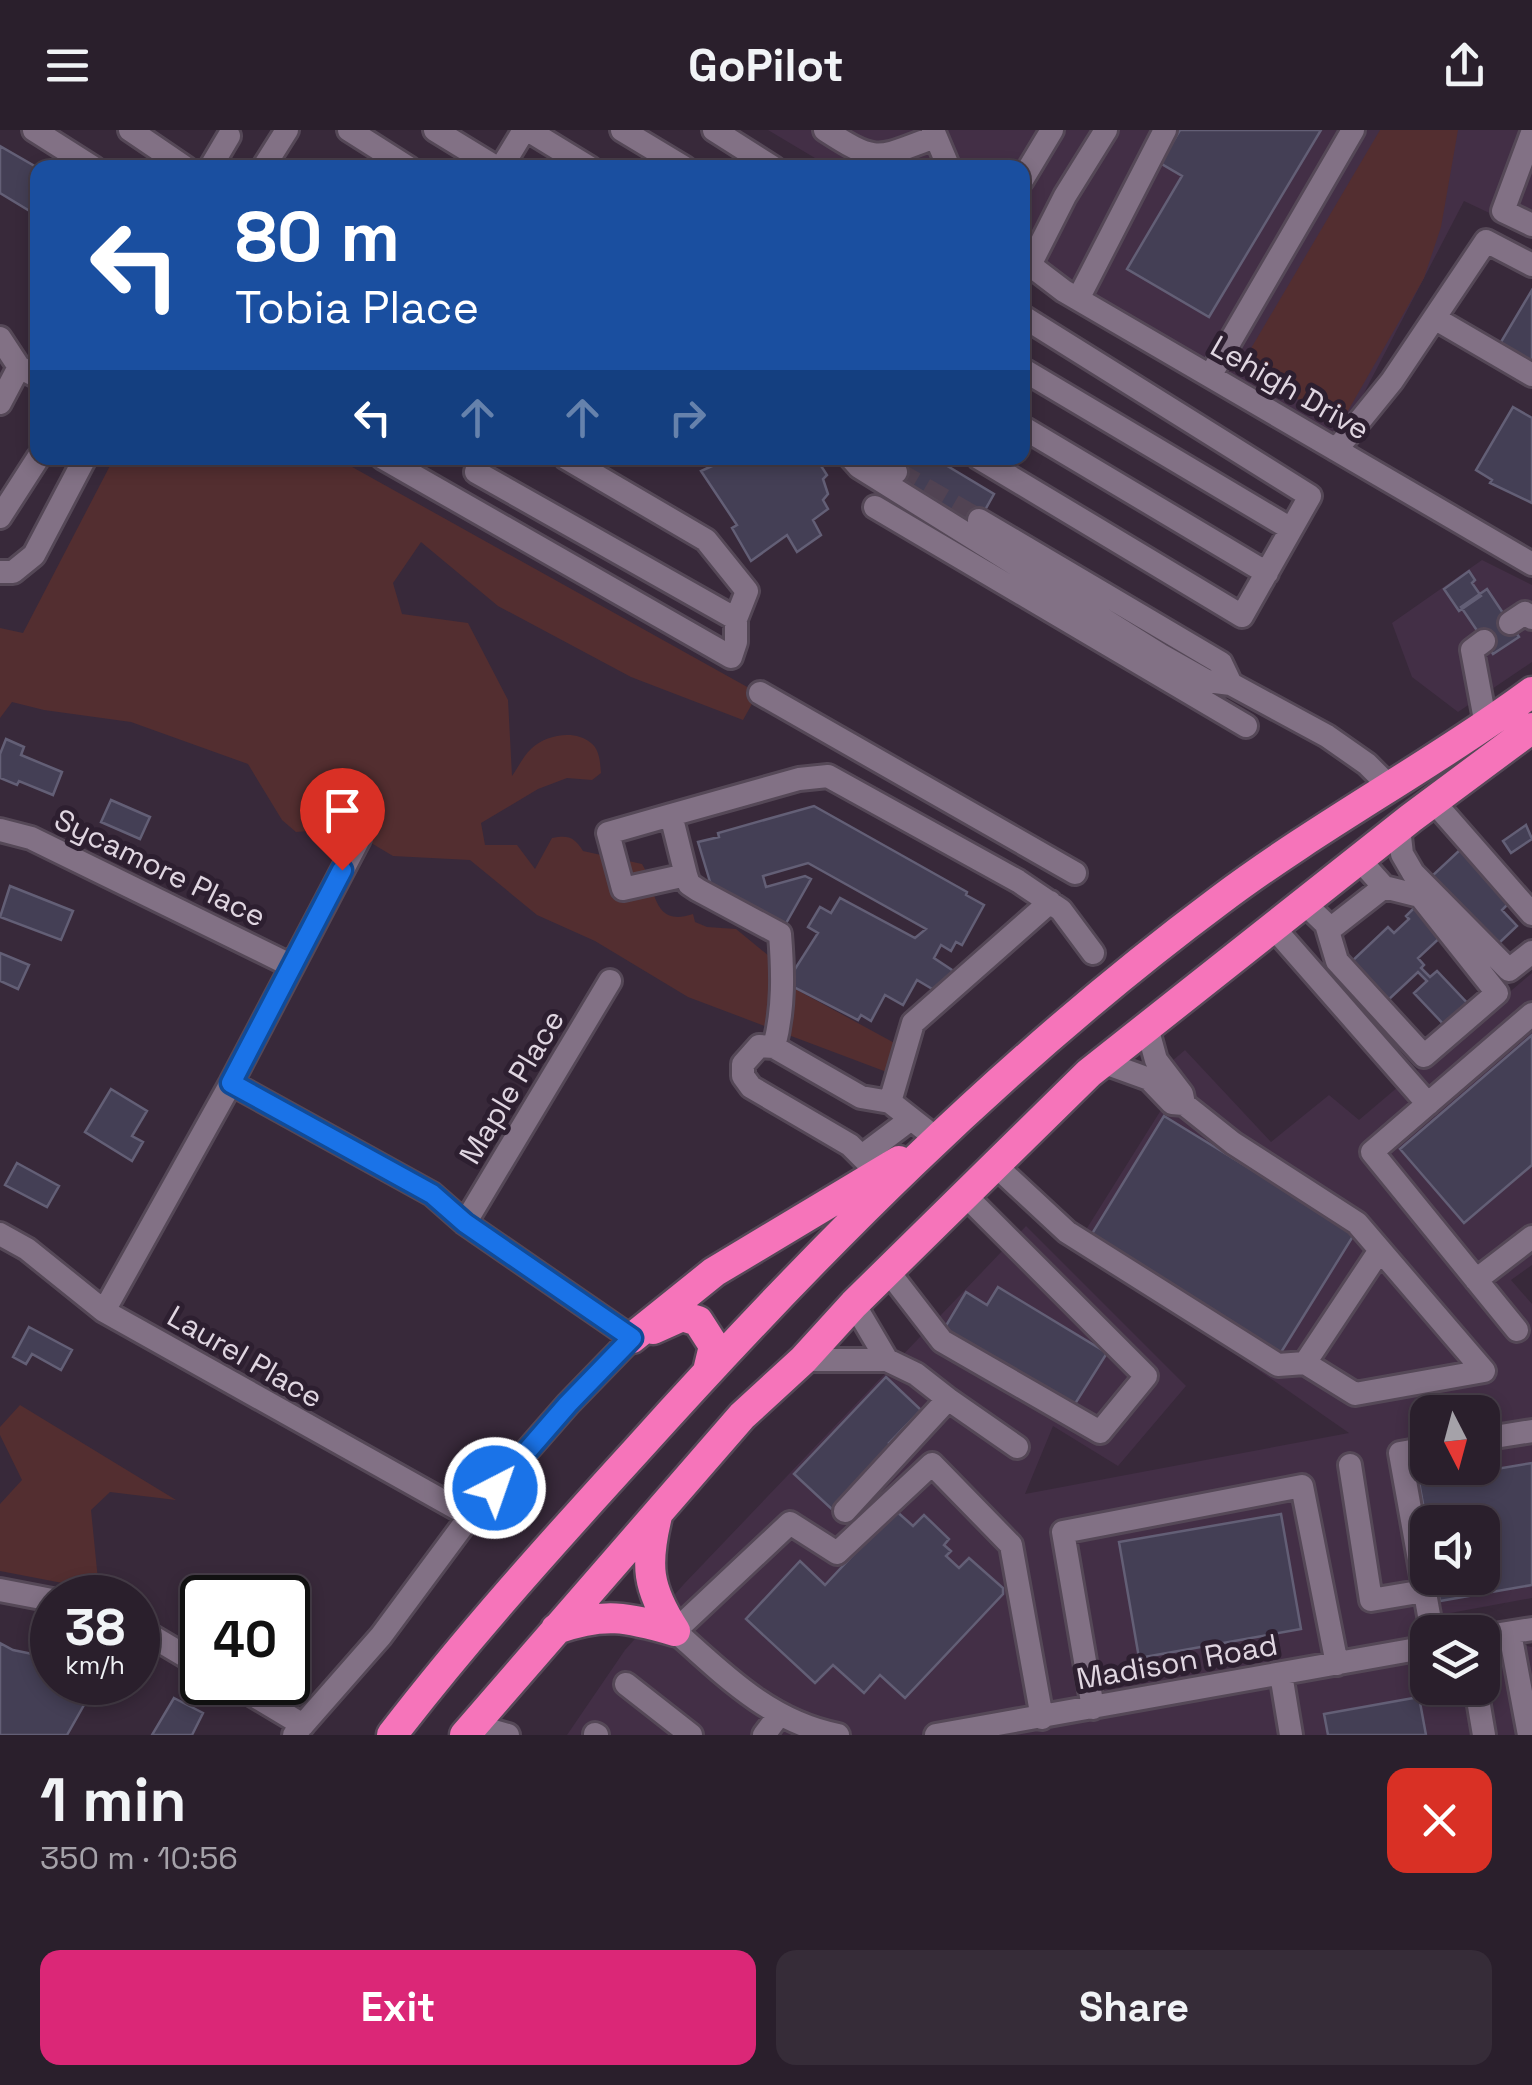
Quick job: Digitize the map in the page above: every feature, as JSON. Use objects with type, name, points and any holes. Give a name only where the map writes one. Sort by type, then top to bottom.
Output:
[{"type":"highway","points":[[469,1730],[742,1416],[803,1360],[965,1195],[1102,1062],[1433,801],[1532,692]]},
{"type":"highway","points":[[392,1735],[447,1663],[708,1370],[936,1140],[1052,1032],[1222,898],[1390,787],[1492,738],[1532,728]]},
{"type":"highway","points":[[1492,738],[1532,745]]},
{"type":"highway","points":[[632,1338],[714,1272],[870,1164],[936,1140]]},
{"type":"highway","points":[[632,1338],[682,1316],[698,1321],[714,1346],[708,1370]]},
{"type":"highway","points":[[658,1510],[648,1569],[658,1604],[675,1630]]},
{"type":"highway","points":[[553,1630],[592,1617],[635,1619],[675,1630]]},
{"type":"street","points":[[34,130],[81,160]]},
{"type":"street","points":[[130,130],[174,160]]},
{"type":"street","points":[[267,160],[287,130]]},
{"type":"street","points":[[349,130],[397,160]]},
{"type":"street","points":[[435,130],[486,160]]},
{"type":"street","points":[[505,160],[526,130],[577,160]]},
{"type":"street","points":[[622,130],[672,160]]},
{"type":"street","points":[[714,130],[755,160]]},
{"type":"street","points":[[825,130],[859,152],[881,156],[934,134],[945,160]]},
{"type":"street","points":[[1030,167],[1052,130]]},
{"type":"street","points":[[1030,255],[1106,130]]},
{"type":"street","points":[[1078,299],[1165,130]]},
{"type":"street","points":[[1210,376],[1353,130]]},
{"type":"street","points":[[214,160],[227,132]]},
{"type":"street","points":[[1532,133],[1504,211],[1532,225]]},
{"type":"street","points":[[1030,185],[1063,200]]},
{"type":"street","points":[[1336,450],[1392,381],[1486,240],[1532,265]]},
{"type":"street","name":"Lehigh Drive","points":[[1030,265],[1078,299],[1532,564]]},
{"type":"street","points":[[1436,319],[1532,375]]},
{"type":"street","points":[[991,465],[1242,616],[1310,496],[1030,321]]},
{"type":"street","points":[[0,338],[28,372],[0,404]]},
{"type":"street","points":[[1030,374],[1292,530]]},
{"type":"street","points":[[1030,431],[1267,573]]},
{"type":"street","points":[[0,518],[34,465]]},
{"type":"street","points":[[0,572],[13,572],[34,556],[80,465]]},
{"type":"street","points":[[394,465],[731,657],[736,642],[736,619],[747,591],[706,540],[578,465]]},
{"type":"street","points":[[478,465],[476,472],[736,619]]},
{"type":"street","points":[[857,465],[1207,682],[1231,684],[1327,736],[1367,764],[1390,787]]},
{"type":"street","points":[[886,465],[896,472]]},
{"type":"street","points":[[875,507],[1246,726]]},
{"type":"street","points":[[979,520],[1222,662],[1231,684]]},
{"type":"street","points":[[1484,642],[1472,650],[1492,738]]},
{"type":"street","points":[[760,693],[1075,873]]},
{"type":"street","points":[[686,875],[623,889],[608,833],[799,779],[828,776],[1050,902],[1061,910],[1092,953],[1109,960],[1116,982]]},
{"type":"street","points":[[1433,801],[1532,914]]},
{"type":"street","points":[[671,814],[688,884],[780,934],[783,988],[774,1046]]},
{"type":"street","points":[[1399,828],[1402,854],[1414,874],[1509,970],[1532,952]]},
{"type":"street","name":"Sycamore Place","points":[[0,830],[31,838],[292,966]]},
{"type":"street","points":[[104,1311],[231,1083],[359,838]]},
{"type":"street","points":[[1304,902],[1329,930],[1336,962],[1424,1056],[1497,993],[1420,896],[1384,886],[1359,859]]},
{"type":"street","points":[[1329,930],[1384,886]]},
{"type":"street","points":[[890,1102],[913,1023],[1050,902]]},
{"type":"street","points":[[1273,927],[1428,1104]]},
{"type":"street","name":"Maple Place","points":[[465,1223],[610,981]]},
{"type":"street","points":[[1517,1330],[1372,1152],[1532,1014]]},
{"type":"street","points":[[1147,1027],[1156,1060],[1182,1094],[1184,1104]]},
{"type":"street","points":[[911,1119],[870,1164],[850,1145],[751,1087],[743,1076],[743,1064],[759,1046],[774,1046],[860,1097],[890,1102],[911,1119],[936,1140]]},
{"type":"street","points":[[996,1165],[1067,1232],[1278,1365],[1305,1363],[1355,1394],[1484,1370],[1357,1223],[1233,1142],[1184,1104],[1172,1103],[1149,1079],[1102,1062]]},
{"type":"street","points":[[231,1083],[432,1194],[465,1223],[632,1338],[470,1516],[381,1636],[298,1730],[263,1705]]},
{"type":"street","points":[[888,1271],[942,1341],[1100,1432],[1146,1376],[965,1195]]},
{"type":"street","name":"Laurel Place","points":[[0,1234],[27,1250],[104,1311],[470,1516]]},
{"type":"street","points":[[1476,1280],[1532,1237]]},
{"type":"street","points":[[1305,1363],[1380,1250]]},
{"type":"street","points":[[854,1304],[887,1360]]},
{"type":"street","points":[[803,1360],[887,1360],[916,1374],[1016,1446]]},
{"type":"street","points":[[845,1512],[948,1398]]},
{"type":"street","points":[[1500,1436],[1532,1430]]},
{"type":"street","points":[[1410,1451],[1400,1453],[1410,1510]]},
{"type":"street","points":[[838,1735],[779,1715],[742,1691],[675,1630],[790,1522],[837,1553],[932,1464],[1011,1546],[1042,1718]]},
{"type":"street","points":[[1350,1465],[1372,1600],[1410,1593]]},
{"type":"street","points":[[1080,1718],[1063,1532],[1302,1486],[1337,1664]]},
{"type":"street","points":[[0,1590],[30,1596]]},
{"type":"street","points":[[1521,1630],[1529,1735]]},
{"type":"street","name":"Madison Road","points":[[936,1735],[1042,1718],[1080,1718],[1410,1650]]},
{"type":"street","points":[[1281,1674],[1291,1735]]},
{"type":"street","points":[[626,1684],[691,1735]]},
{"type":"street","points":[[1479,1705],[1484,1735]]},
{"type":"street","points":[[764,1735],[779,1715]]},
{"type":"street","points":[[469,1730],[508,1735]]},
{"type":"shaded area","points":[[768,130],[1532,130],[1532,233],[1464,201],[1337,445],[1030,258],[1030,160],[818,160]]},
{"type":"shaded area","points":[[1380,130],[1458,130],[1441,227],[1424,278],[1341,423],[1240,367]]},
{"type":"shaded area","points":[[110,465],[349,465],[758,693],[743,720],[631,677],[498,606],[421,542],[393,583],[402,614],[468,623],[508,700],[512,776],[531,749],[552,737],[577,736],[591,743],[598,753],[601,773],[592,780],[567,778],[538,789],[481,823],[485,845],[517,845],[535,869],[552,838],[563,837],[574,840],[583,851],[642,864],[662,911],[679,917],[693,914],[695,922],[707,927],[736,929],[786,970],[786,984],[900,1046],[892,1074],[688,997],[595,941],[537,915],[470,860],[393,856],[346,828],[296,832],[282,820],[248,764],[131,722],[12,702],[0,718],[0,628],[23,633]]},
{"type":"shaded area","points":[[1482,560],[1532,585],[1532,662],[1458,712],[1412,677],[1392,623]]},
{"type":"shaded area","points":[[1532,973],[1532,1265],[1511,1280],[1532,1304],[1532,1598],[1440,1615],[1410,1615],[1410,1705],[1500,1705],[1500,1640],[1532,1647],[1532,1735],[567,1735],[625,1650],[684,1584],[1026,1226],[1186,1386],[1118,1466],[1053,1426],[1025,1494],[1349,1433],[1077,1244],[1161,1110],[1139,1089],[1185,1050],[1271,1142],[1329,1095],[1359,1120]]},
{"type":"shaded area","points":[[20,1405],[176,1500],[110,1492],[91,1510],[98,1575],[30,1577],[0,1571],[0,1504],[22,1480],[0,1435],[0,1427]]},
{"type":"building","points":[[1180,130],[1321,130],[1209,317],[1127,269],[1182,176],[1160,163]]},
{"type":"building","points":[[0,146],[30,163],[30,211],[0,193]]},
{"type":"building","points":[[1532,290],[1532,367],[1498,347]]},
{"type":"building","points":[[1513,407],[1532,418],[1532,503],[1490,483],[1492,480],[1476,470]]},
{"type":"building","points":[[821,465],[827,475],[823,479],[828,494],[823,500],[828,509],[813,520],[821,535],[797,552],[787,535],[751,561],[732,528],[737,525],[701,471],[712,466]]},
{"type":"building","points":[[901,465],[946,465],[994,494],[975,528],[892,479]]},
{"type":"building","points":[[1469,571],[1481,596],[1459,611],[1444,589]]},
{"type":"building","points":[[1487,589],[1519,637],[1493,654],[1461,607]]},
{"type":"building","points":[[6,739],[24,747],[21,755],[62,772],[53,795],[0,778],[0,754]]},
{"type":"building","points":[[111,800],[150,817],[140,839],[101,822]]},
{"type":"building","points":[[814,806],[984,905],[962,945],[956,942],[951,951],[941,945],[934,958],[958,974],[939,993],[917,980],[903,1005],[885,995],[871,1021],[861,1015],[858,1020],[786,983],[818,933],[808,927],[820,907],[831,913],[840,898],[915,938],[926,929],[808,863],[763,876],[766,887],[805,876],[811,879],[785,925],[711,885],[698,842]]},
{"type":"building","points":[[1526,825],[1532,839],[1511,853],[1503,841]]},
{"type":"building","points":[[1462,848],[1511,901],[1502,910],[1517,926],[1497,945],[1432,876]]},
{"type":"building","points":[[10,886],[73,911],[61,940],[0,917]]},
{"type":"building","points":[[1418,904],[1445,933],[1418,958],[1424,965],[1421,968],[1430,977],[1437,971],[1471,1007],[1448,1029],[1414,993],[1427,981],[1418,972],[1386,1002],[1350,963],[1388,927],[1394,933]]},
{"type":"building","points":[[0,953],[29,965],[18,989],[0,981]]},
{"type":"building","points":[[1532,1035],[1532,1165],[1464,1223],[1400,1149]]},
{"type":"building","points":[[111,1089],[147,1111],[132,1136],[143,1142],[132,1161],[85,1132]]},
{"type":"building","points":[[1164,1116],[1355,1233],[1280,1354],[1090,1237]]},
{"type":"building","points":[[17,1163],[59,1186],[47,1207],[5,1185]]},
{"type":"building","points":[[998,1287],[1107,1353],[1073,1407],[944,1329],[966,1292],[987,1305]]},
{"type":"building","points":[[29,1327],[72,1350],[61,1370],[32,1354],[26,1364],[13,1357]]},
{"type":"building","points":[[886,1377],[921,1410],[889,1443],[896,1450],[836,1513],[794,1474]]},
{"type":"building","points":[[1532,1463],[1532,1585],[1500,1591],[1500,1505],[1423,1505],[1420,1485],[1500,1485],[1500,1468]]},
{"type":"building","points":[[895,1510],[913,1526],[924,1515],[949,1539],[944,1545],[951,1551],[946,1556],[959,1568],[969,1558],[1003,1588],[1003,1594],[905,1698],[880,1675],[864,1693],[833,1665],[815,1683],[746,1619],[800,1561],[825,1585]]},
{"type":"building","points":[[1281,1514],[1301,1629],[1139,1658],[1119,1542]]},
{"type":"building","points":[[1439,1595],[1474,1595],[1440,1601]]},
{"type":"building","points":[[0,1643],[30,1653],[30,1705],[84,1705],[67,1735],[0,1735]]},
{"type":"building","points":[[174,1698],[180,1705],[203,1713],[192,1735],[152,1735]]},
{"type":"building","points":[[1410,1699],[1410,1705],[1420,1705],[1426,1735],[1328,1735],[1324,1714]]},
{"type":"tunnel","points":[[896,472],[979,520]]},
{"type":"route","points":[[342,870],[231,1083],[432,1194],[465,1223],[632,1338],[495,1488]]}]
